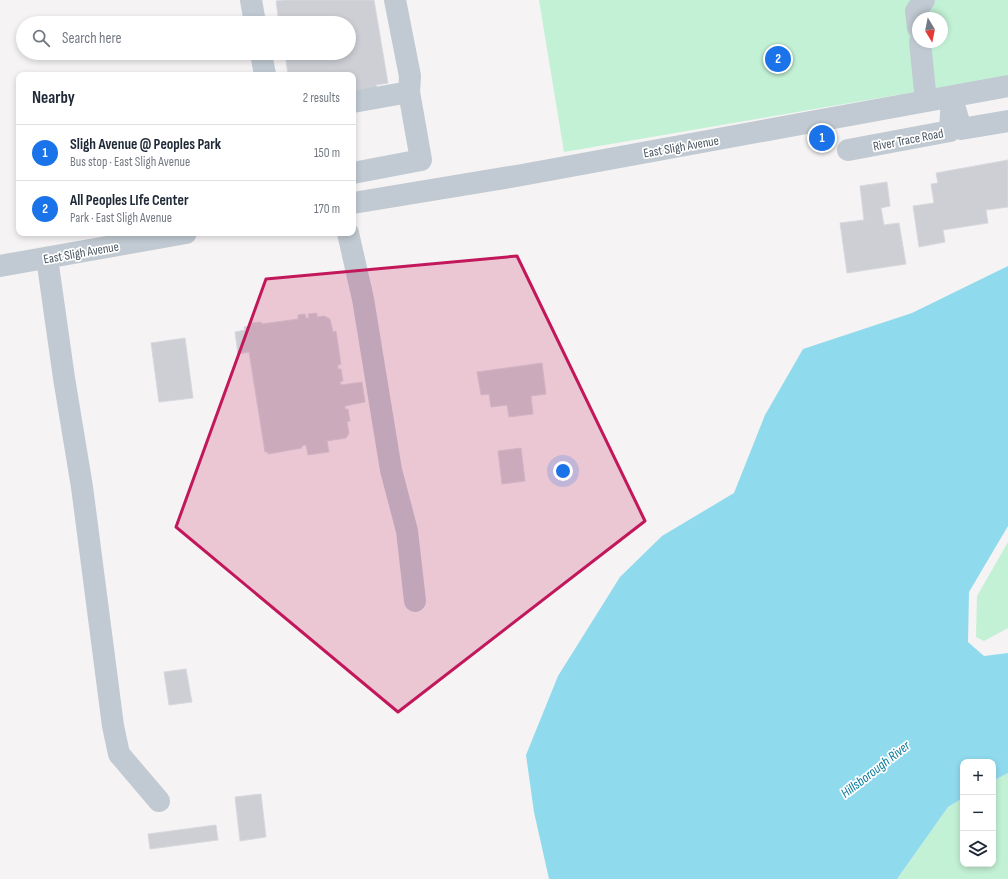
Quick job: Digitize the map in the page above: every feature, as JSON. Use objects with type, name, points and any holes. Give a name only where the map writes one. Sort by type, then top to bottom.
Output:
[{"type":"street","points":[[251,0],[254,16]]},
{"type":"street","points":[[356,172],[421,160],[409,92],[410,76],[395,0]]},
{"type":"street","points":[[916,12],[924,0]]},
{"type":"street","points":[[921,48],[926,101]]},
{"type":"street","points":[[262,60],[264,72]]},
{"type":"street","name":"East Sligh Avenue","points":[[356,202],[522,175],[1008,86]]},
{"type":"street","points":[[356,101],[409,92]]},
{"type":"street","name":"River Trace Road","points":[[952,97],[961,129],[1008,121]]},
{"type":"street","name":"River Trace Road","points":[[848,150],[950,131],[952,97]]},
{"type":"street","points":[[377,168],[382,198]]},
{"type":"street","name":"East Sligh Avenue","points":[[0,266],[169,236]]},
{"type":"street","points":[[349,236],[363,299],[391,470],[407,531],[415,601]]},
{"type":"street","points":[[47,258],[64,378],[82,487],[113,726],[119,754],[159,801]]},
{"type":"highlighted area","points":[[517,256],[645,521],[398,712],[176,527],[266,279]]},
{"type":"green space","points":[[539,0],[1008,0],[1008,76],[564,152]]},
{"type":"green space","points":[[1008,542],[1008,628],[984,641],[976,637],[977,596]]},
{"type":"green space","points":[[1008,773],[1008,879],[897,879],[948,807],[960,800],[960,867],[996,867],[996,779]]},
{"type":"water","name":"Hillsborough River","points":[[1008,266],[1008,526],[969,592],[968,642],[984,656],[1008,653],[1008,773],[996,779],[996,759],[960,759],[960,800],[948,807],[897,879],[549,879],[534,812],[526,755],[558,676],[620,577],[662,536],[734,493],[765,415],[803,349],[912,313]]},
{"type":"building","points":[[374,0],[388,83],[376,85],[378,91],[356,95],[356,72],[288,72],[286,60],[356,60],[356,16],[278,16],[276,1]]},
{"type":"building","points":[[1008,160],[1008,207],[986,210],[988,223],[943,230],[945,242],[919,247],[913,206],[934,203],[931,184],[938,183],[936,173]]},
{"type":"building","points":[[887,182],[890,206],[881,208],[884,225],[899,223],[906,264],[847,273],[840,223],[864,220],[860,186]]},
{"type":"building","points":[[317,313],[317,317],[324,316],[330,319],[333,332],[336,331],[341,364],[338,365],[338,369],[341,369],[343,381],[340,382],[341,385],[362,382],[365,402],[345,406],[345,409],[348,409],[350,421],[347,422],[349,433],[346,438],[327,441],[329,452],[308,455],[306,445],[301,446],[302,448],[268,454],[268,452],[265,452],[249,352],[238,354],[235,332],[245,330],[244,327],[251,326],[251,323],[261,322],[262,324],[298,319],[298,315],[305,314],[306,318],[309,318],[308,314]]},
{"type":"building","points":[[185,338],[193,398],[159,402],[151,343]]},
{"type":"building","points":[[542,363],[546,394],[531,396],[533,414],[509,417],[507,405],[491,407],[489,394],[481,395],[477,372]]},
{"type":"building","points":[[521,448],[525,481],[502,484],[498,451]]},
{"type":"building","points":[[186,669],[192,702],[169,705],[164,672]]},
{"type":"building","points":[[261,794],[266,837],[240,841],[235,797]]},
{"type":"building","points":[[216,825],[218,840],[150,849],[148,834]]},
{"type":"place","name":"All Peoples LIfe Center","points":[[778,59]]},
{"type":"place","name":"Sligh Avenue @ Peoples Park","points":[[822,138]]}]
